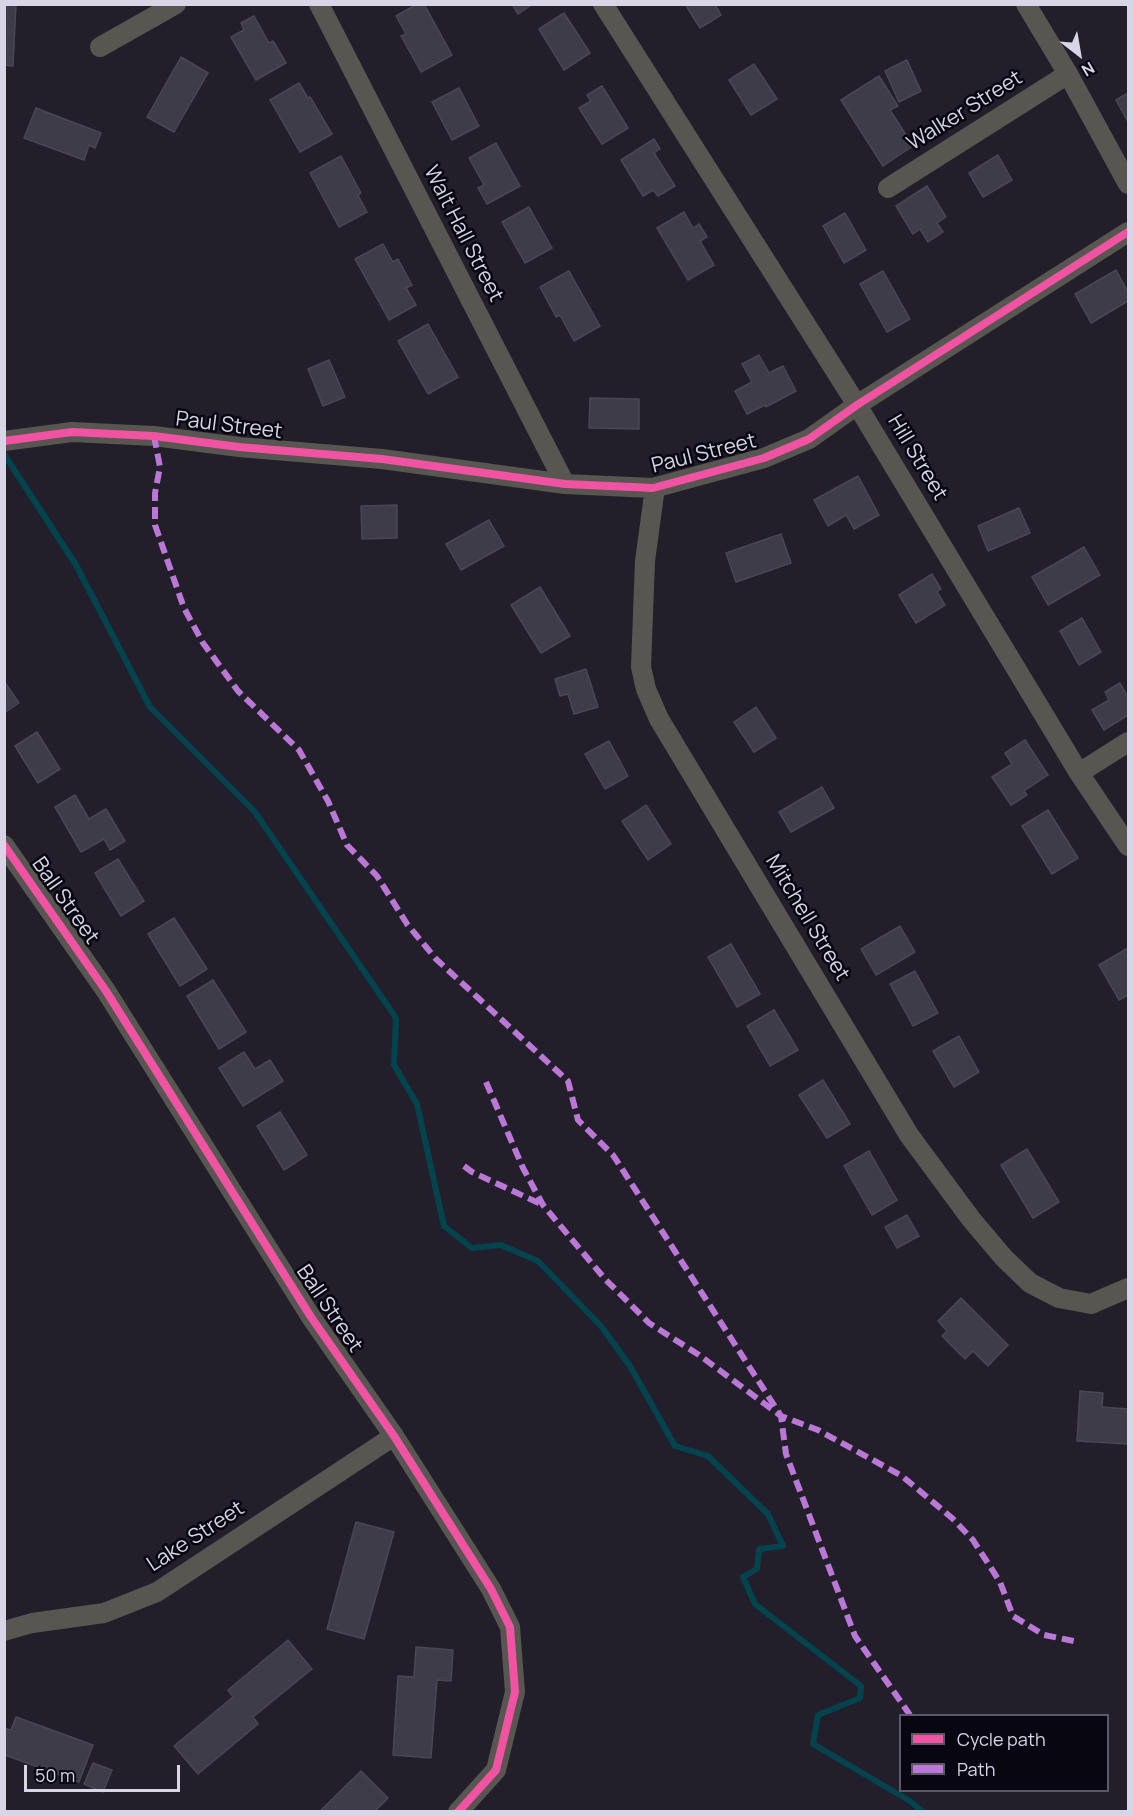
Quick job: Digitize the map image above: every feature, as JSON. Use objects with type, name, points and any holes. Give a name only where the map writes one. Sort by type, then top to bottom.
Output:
[{"type":"street","points":[[100,47],[176,4]]},
{"type":"street","name":"Walt Hall Street","points":[[318,4],[566,484]]},
{"type":"street","name":"Hill Street","points":[[603,4],[857,405],[1080,773],[1128,846]]},
{"type":"street","points":[[1026,4],[1068,74],[1128,184]]},
{"type":"street","name":"Walker Street","points":[[888,188],[1068,74]]},
{"type":"street","name":"Paul Street","points":[[4,441],[72,432],[154,435],[239,447],[382,459],[566,484],[652,488],[764,458],[809,439],[857,405],[1128,232]]},
{"type":"street","name":"Mitchell Street","points":[[652,488],[654,495],[645,561],[641,667],[646,689],[659,719],[909,1135],[971,1219],[1004,1258],[1030,1283],[1059,1298],[1091,1304],[1128,1288]]},
{"type":"street","points":[[1080,773],[1128,742]]},
{"type":"street","name":"Ball Street","points":[[4,845],[106,991],[311,1317],[394,1436],[491,1589],[510,1626],[515,1692],[496,1770],[458,1812]]},
{"type":"street","name":"Lake Street","points":[[4,1631],[32,1623],[104,1613],[157,1592],[394,1436]]},
{"type":"building","points":[[4,4],[16,4],[13,66],[4,65]]},
{"type":"building","points":[[417,4],[424,4],[452,55],[421,72],[401,36],[406,34],[396,16]]},
{"type":"building","points":[[512,4],[533,4],[518,14]]},
{"type":"building","points":[[685,4],[715,4],[721,15],[700,28]]},
{"type":"building","points":[[564,13],[590,53],[564,70],[539,29]]},
{"type":"building","points":[[254,16],[269,43],[273,41],[286,63],[256,80],[231,37],[244,30],[241,23]]},
{"type":"building","points":[[181,57],[208,73],[174,132],[147,117]]},
{"type":"building","points":[[907,60],[921,91],[899,102],[885,71]]},
{"type":"building","points":[[754,64],[777,99],[751,115],[729,80]]},
{"type":"building","points":[[879,76],[898,106],[890,110],[913,146],[883,166],[841,100]]},
{"type":"building","points":[[299,83],[332,134],[300,152],[270,100]]},
{"type":"building","points":[[602,86],[628,128],[602,144],[579,108],[591,101],[587,95]]},
{"type":"building","points":[[459,88],[479,126],[452,140],[432,102]]},
{"type":"building","points":[[1128,93],[1128,122],[1116,100]]},
{"type":"building","points":[[36,108],[101,133],[95,148],[89,145],[84,160],[24,138]]},
{"type":"building","points":[[654,139],[660,149],[654,153],[675,186],[658,196],[653,190],[643,196],[621,160]]},
{"type":"building","points":[[496,143],[520,186],[487,204],[478,188],[484,185],[469,158]]},
{"type":"building","points":[[998,155],[1012,180],[983,197],[969,173]]},
{"type":"building","points":[[341,156],[361,193],[358,195],[367,212],[339,227],[310,173]]},
{"type":"building","points":[[927,186],[946,217],[937,223],[943,232],[928,242],[920,229],[913,234],[896,206]]},
{"type":"building","points":[[529,207],[552,248],[525,263],[502,222]]},
{"type":"building","points":[[684,212],[693,228],[699,224],[707,237],[700,241],[714,265],[688,280],[657,228]]},
{"type":"building","points":[[845,213],[866,250],[844,263],[823,226]]},
{"type":"building","points":[[383,244],[393,262],[398,259],[412,285],[406,288],[416,305],[389,320],[355,259]]},
{"type":"building","points":[[1116,270],[1128,292],[1128,301],[1091,323],[1075,294]]},
{"type":"building","points":[[569,271],[600,326],[574,341],[560,315],[556,317],[540,287]]},
{"type":"building","points":[[883,271],[910,319],[887,332],[860,284]]},
{"type":"building","points":[[428,324],[458,377],[428,394],[398,341]]},
{"type":"building","points":[[759,355],[769,373],[783,366],[796,391],[747,414],[735,391],[752,382],[742,364]]},
{"type":"building","points":[[329,360],[345,397],[323,406],[308,369]]},
{"type":"building","points":[[590,398],[639,399],[639,429],[589,428]]},
{"type":"building","points":[[858,476],[879,515],[854,529],[846,515],[828,526],[814,500]]},
{"type":"building","points":[[397,505],[397,538],[362,539],[361,506]]},
{"type":"building","points":[[1019,508],[1030,533],[988,551],[978,526]]},
{"type":"building","points":[[489,520],[504,546],[461,570],[446,544]]},
{"type":"building","points":[[781,534],[791,563],[736,582],[726,553]]},
{"type":"building","points":[[1084,547],[1100,575],[1048,605],[1032,577]]},
{"type":"building","points":[[932,574],[941,589],[937,592],[945,605],[916,623],[899,595]]},
{"type":"building","points":[[540,587],[570,636],[541,653],[511,605]]},
{"type":"building","points":[[1082,618],[1101,652],[1079,665],[1060,631]]},
{"type":"building","points":[[586,669],[598,707],[574,714],[568,694],[560,696],[555,679]]},
{"type":"building","points":[[4,681],[19,703],[4,713]]},
{"type":"building","points":[[1120,683],[1128,697],[1128,715],[1104,730],[1092,710],[1109,700],[1105,692]]},
{"type":"building","points":[[756,707],[776,738],[754,752],[734,722]]},
{"type":"building","points":[[37,732],[60,769],[38,783],[15,746]]},
{"type":"building","points":[[1025,740],[1048,775],[1024,791],[1027,795],[1011,805],[992,777],[1012,764],[1005,753]]},
{"type":"building","points":[[609,741],[628,776],[605,789],[585,754]]},
{"type":"building","points":[[822,787],[834,808],[791,832],[779,812]]},
{"type":"building","points":[[75,795],[89,819],[106,809],[125,841],[110,850],[104,839],[81,852],[55,807]]},
{"type":"building","points":[[646,805],[671,844],[648,860],[622,821]]},
{"type":"building","points":[[1048,810],[1078,858],[1052,874],[1022,826]]},
{"type":"building","points":[[118,859],[144,901],[121,916],[95,873]]},
{"type":"building","points":[[174,918],[207,969],[180,986],[148,934]]},
{"type":"building","points":[[900,926],[915,952],[876,975],[861,949]]},
{"type":"building","points":[[731,944],[760,994],[737,1007],[708,957]]},
{"type":"building","points":[[1128,948],[1128,995],[1119,1000],[1099,965]]},
{"type":"building","points":[[915,971],[938,1013],[913,1026],[890,984]]},
{"type":"building","points":[[213,980],[246,1032],[219,1049],[187,996]]},
{"type":"building","points":[[774,1010],[798,1050],[770,1066],[747,1026]]},
{"type":"building","points":[[959,1036],[979,1072],[954,1087],[933,1051]]},
{"type":"building","points":[[244,1052],[255,1069],[270,1060],[283,1081],[243,1106],[219,1068]]},
{"type":"building","points":[[823,1080],[850,1124],[827,1138],[799,1095]]},
{"type":"building","points":[[280,1112],[307,1155],[284,1170],[257,1126]]},
{"type":"building","points":[[1027,1149],[1059,1202],[1033,1218],[1001,1165]]},
{"type":"building","points":[[869,1151],[897,1200],[872,1215],[844,1166]]},
{"type":"building","points":[[907,1215],[919,1236],[897,1248],[885,1227]]},
{"type":"building","points":[[961,1298],[1008,1345],[988,1366],[973,1351],[965,1359],[942,1336],[947,1331],[938,1321]]},
{"type":"building","points":[[1080,1391],[1103,1393],[1102,1407],[1128,1409],[1128,1444],[1077,1441]]},
{"type":"building","points":[[356,1522],[394,1532],[364,1639],[327,1629]]},
{"type":"building","points":[[288,1640],[312,1669],[253,1717],[258,1724],[198,1774],[174,1746],[233,1697],[228,1690]]},
{"type":"building","points":[[416,1647],[453,1650],[451,1681],[437,1680],[431,1758],[393,1755],[398,1676],[414,1677]]},
{"type":"building","points":[[16,1717],[93,1745],[79,1782],[5,1755],[4,1757],[4,1728],[11,1730]]},
{"type":"building","points":[[93,1763],[112,1770],[103,1792],[84,1784]]},
{"type":"building","points":[[361,1771],[388,1798],[374,1812],[319,1812]]},
{"type":"waterway","points":[[4,454],[76,565],[150,707],[255,812],[396,1018],[394,1065],[417,1104],[444,1226],[472,1248],[501,1245],[538,1261],[601,1326],[630,1366],[675,1446],[708,1456],[768,1514],[783,1546],[759,1549],[757,1569],[743,1577],[755,1604],[861,1686],[860,1698],[818,1715],[813,1744],[910,1801],[923,1812]]},
{"type":"marked path","points":[[154,436],[160,467],[155,493],[155,525],[184,608],[203,643],[238,691],[299,750],[328,801],[347,845],[377,876],[407,924],[436,959],[568,1081],[578,1120],[613,1155],[781,1416],[786,1454],[855,1636],[909,1714]]},
{"type":"marked path","points":[[486,1082],[523,1168],[543,1205],[605,1279],[649,1323],[699,1355],[781,1416],[818,1430],[902,1476],[952,1518],[973,1540],[1000,1582],[1013,1616],[1044,1635],[1079,1642]]},
{"type":"marked path","points":[[464,1166],[472,1172],[543,1205]]},
{"type":"cycle path","points":[[4,441],[72,432],[154,436],[239,447],[382,459],[565,484],[653,488],[764,458],[809,439],[857,405],[1128,232]]},
{"type":"cycle path","points":[[4,845],[106,991],[311,1317],[394,1436],[491,1589],[510,1627],[515,1692],[496,1770],[458,1812]]}]
